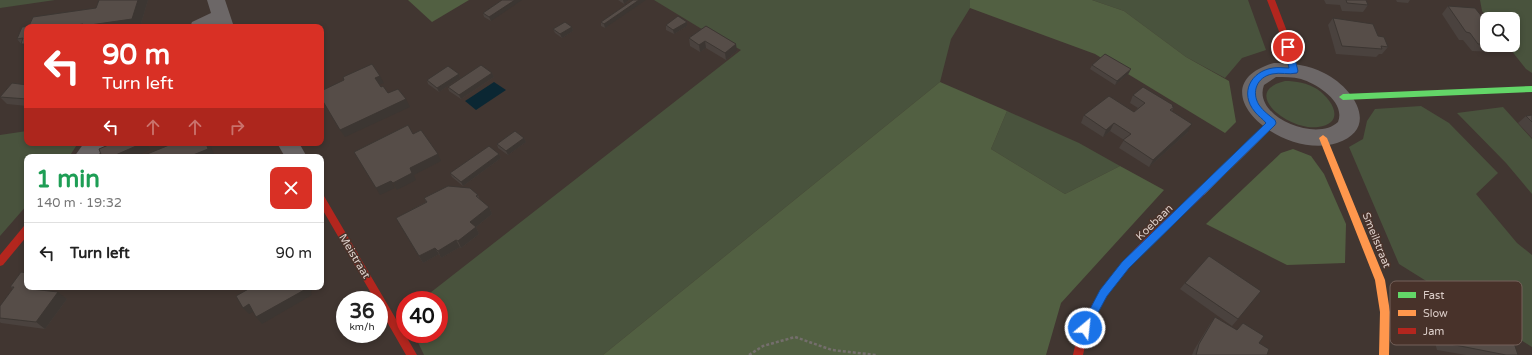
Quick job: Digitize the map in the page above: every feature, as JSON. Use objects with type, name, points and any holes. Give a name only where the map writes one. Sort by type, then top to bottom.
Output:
[{"type":"street","points":[[1271,0],[1284,34],[1294,71]]},
{"type":"street","points":[[204,24],[221,14]]},
{"type":"street","points":[[1274,70],[1294,71],[1321,80],[1333,87],[1343,97],[1350,110],[1350,122],[1342,132],[1323,138],[1290,133],[1272,123],[1260,112],[1253,102],[1251,95],[1252,85],[1257,78],[1266,72],[1274,70]]},
{"type":"street","points":[[1343,97],[1532,89]]},
{"type":"street","name":"Koebaan","points":[[1078,355],[1088,322],[1104,293],[1126,265],[1272,123]]},
{"type":"street","name":"Smeilstraat","points":[[1323,138],[1380,280],[1385,312],[1384,355]]},
{"type":"street","points":[[87,154],[94,146]]},
{"type":"street","name":"Meistraat","points":[[324,204],[412,355]]},
{"type":"street","points":[[0,262],[24,233]]},
{"type":"path","points":[[749,355],[763,346],[794,337],[832,350],[876,355]]},
{"type":"green space","points":[[0,0],[55,0],[0,8]]},
{"type":"green space","points":[[408,0],[469,0],[432,22]]},
{"type":"green space","points":[[654,0],[970,0],[970,8],[951,39],[940,82],[603,355],[424,355],[418,343],[448,343],[448,291],[433,291],[741,50],[705,31]]},
{"type":"green space","points":[[970,0],[1092,0],[1124,11],[1186,57],[1229,81],[1236,122],[1225,133],[1095,54],[970,8]]},
{"type":"green space","points":[[1092,0],[1248,0],[1266,50],[1242,58],[1225,78],[1186,57],[1124,11]]},
{"type":"green space","points":[[1480,0],[1532,0],[1532,73],[1526,69],[1513,52],[1520,52],[1520,12],[1482,11]]},
{"type":"green space","points":[[1285,81],[1305,84],[1317,89],[1323,94],[1332,105],[1334,111],[1332,121],[1327,125],[1306,127],[1294,123],[1273,110],[1268,101],[1267,93],[1272,86]]},
{"type":"green space","points":[[940,82],[1007,111],[991,149],[1065,194],[1120,166],[1164,190],[1061,303],[1046,355],[603,355]]},
{"type":"green space","points":[[1421,106],[1449,123],[1498,173],[1476,194],[1517,243],[1532,255],[1532,347],[1522,341],[1522,281],[1426,281],[1399,264],[1349,147],[1363,139],[1367,121],[1375,109]]},
{"type":"green space","points":[[1503,107],[1532,139],[1532,194],[1506,163],[1457,113]]},
{"type":"green space","points":[[1007,111],[1079,143],[1120,166],[1065,194],[991,149]]},
{"type":"green space","points":[[24,131],[24,146],[76,146],[71,154],[24,154],[24,208],[0,236],[0,135]]},
{"type":"green space","points":[[1293,149],[1311,156],[1324,174],[1346,224],[1345,263],[1287,265],[1206,224],[1281,153]]},
{"type":"water","points":[[494,82],[506,90],[476,110],[465,101]]},
{"type":"building","points":[[99,0],[138,0],[132,19],[97,24],[30,24],[33,17],[96,8]]},
{"type":"building","points":[[502,0],[515,0],[489,17],[483,13]]},
{"type":"building","points":[[633,0],[639,0],[604,24],[601,22]]},
{"type":"building","points":[[1346,0],[1366,0],[1368,5],[1347,3]]},
{"type":"building","points":[[1448,6],[1475,8],[1480,14],[1480,44],[1478,44],[1470,33],[1466,32]]},
{"type":"building","points":[[678,16],[687,22],[673,30],[666,25]]},
{"type":"building","points":[[1333,18],[1373,24],[1378,36],[1384,37],[1388,47],[1381,46],[1382,49],[1342,46]]},
{"type":"building","points":[[565,22],[572,27],[560,34],[553,29]]},
{"type":"building","points":[[706,26],[736,44],[725,53],[705,41],[699,45],[689,38]]},
{"type":"building","points":[[22,27],[24,27],[24,44],[21,44],[23,38],[17,39]]},
{"type":"building","points":[[1105,54],[1131,69],[1117,81],[1092,65]]},
{"type":"building","points":[[372,64],[380,76],[375,78],[381,87],[383,86],[388,93],[398,89],[406,99],[340,130],[324,103],[324,90],[344,80],[343,77]]},
{"type":"building","points":[[481,65],[492,73],[459,95],[448,87]]},
{"type":"building","points":[[448,66],[459,74],[437,88],[427,80]]},
{"type":"building","points":[[12,83],[24,85],[24,99],[0,97]]},
{"type":"building","points":[[1143,87],[1173,105],[1172,106],[1174,107],[1170,110],[1192,124],[1153,160],[1123,140],[1131,134],[1114,123],[1106,130],[1084,115],[1109,96],[1134,112],[1145,103],[1133,95]]},
{"type":"building","points":[[1532,115],[1532,122],[1526,116]]},
{"type":"building","points":[[408,125],[413,134],[421,130],[438,154],[410,168],[412,173],[393,183],[391,181],[376,188],[354,152]]},
{"type":"building","points":[[515,131],[524,138],[506,151],[497,144]]},
{"type":"building","points":[[106,146],[136,146],[118,154],[101,154],[99,149]]},
{"type":"building","points":[[167,146],[207,146],[208,149],[196,154],[147,154]]},
{"type":"building","points":[[489,146],[499,154],[461,182],[450,173]]},
{"type":"building","points":[[448,186],[470,188],[478,195],[476,196],[489,207],[470,222],[476,227],[458,241],[456,240],[438,251],[435,248],[419,256],[396,218],[427,202],[424,198]]},
{"type":"building","points":[[1209,256],[1261,291],[1238,319],[1185,283]]},
{"type":"building","points":[[21,272],[24,272],[24,290],[58,292],[36,322],[0,318],[0,306],[14,287],[10,287]]},
{"type":"building","points":[[247,290],[304,290],[256,317],[249,304],[243,308],[236,296]]},
{"type":"building","points":[[1215,317],[1237,330],[1243,323],[1264,336],[1259,343],[1269,349],[1267,355],[1196,355],[1199,344]]},
{"type":"building","points":[[1455,345],[1515,345],[1518,355],[1506,355]]},
{"type":"traffic: fast","points":[[1343,97],[1532,89]]},
{"type":"traffic: slow","points":[[1201,192],[1272,123]]},
{"type":"traffic: slow","points":[[1323,138],[1380,280],[1385,312],[1384,355]]},
{"type":"traffic: jam","points":[[1271,0],[1284,34],[1294,71]]},
{"type":"traffic: jam","points":[[1078,355],[1085,328],[1094,309],[1106,291],[1120,273],[1152,238],[1201,192]]},
{"type":"traffic: jam","points":[[324,204],[412,355]]},
{"type":"traffic: jam","points":[[0,262],[24,233]]},
{"type":"route","points":[[1085,328],[1104,293],[1126,265],[1272,123],[1263,116],[1253,102],[1251,95],[1252,85],[1257,78],[1266,72],[1274,70],[1294,71],[1288,47]]}]
